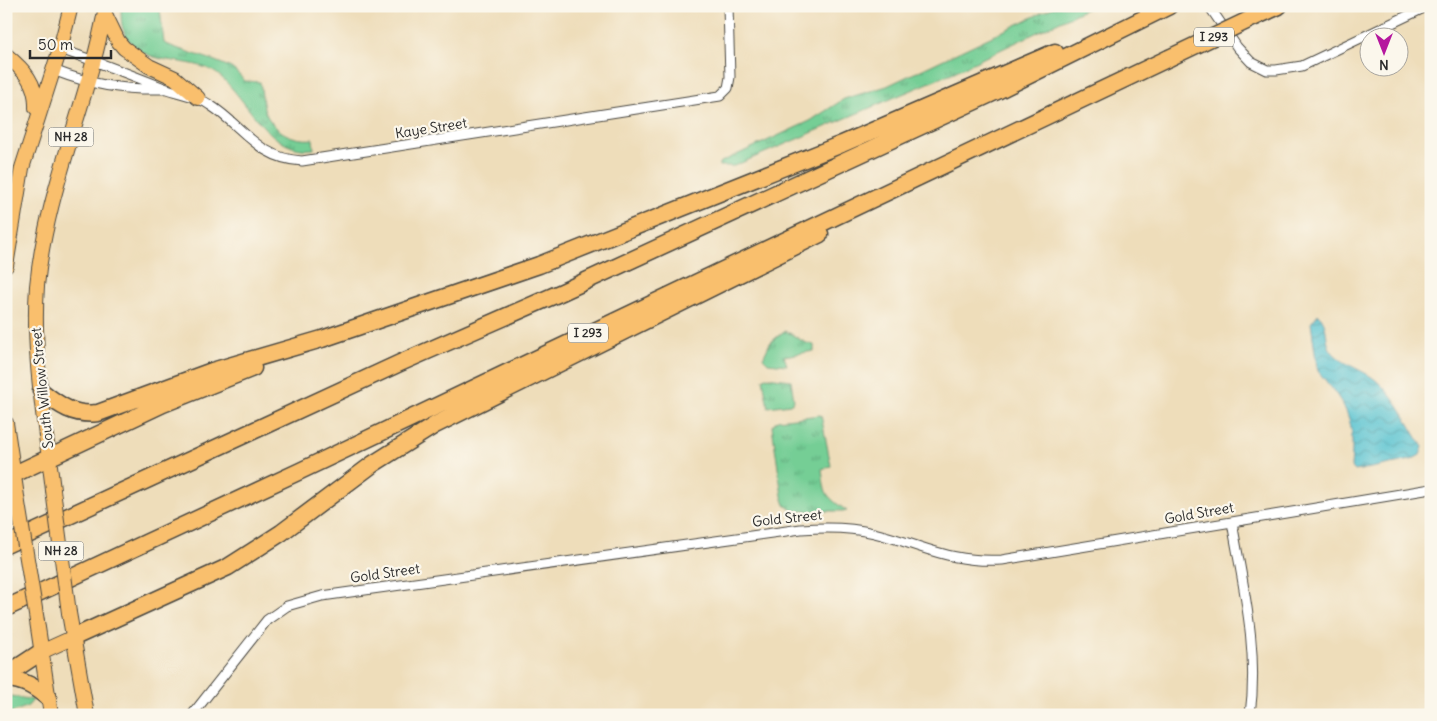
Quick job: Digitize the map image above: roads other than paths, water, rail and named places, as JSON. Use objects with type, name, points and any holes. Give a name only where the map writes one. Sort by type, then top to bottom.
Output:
[{"type":"highway","points":[[6,544],[391,367],[562,292],[995,92],[1169,6]]},
{"type":"highway","name":"I 293","points":[[6,608],[298,472],[1279,6]]},
{"type":"highway","points":[[41,391],[62,408],[88,414],[98,413],[212,371],[322,339],[548,262],[842,144],[1041,56],[1118,30]]},
{"type":"highway","points":[[72,638],[228,567],[281,532],[373,464],[435,425],[807,242],[915,178]]},
{"type":"highway","points":[[10,476],[163,404],[322,339]]},
{"type":"highway","points":[[6,677],[41,652]]},
{"type":"highway","points":[[6,677],[17,679],[35,687],[48,698]]},
{"type":"main road","name":"NH 28","points":[[6,266],[17,186],[36,119],[60,49],[71,6]]},
{"type":"main road","name":"South Willow Street","points":[[87,715],[72,638],[36,337],[41,258],[52,205],[105,10]]},
{"type":"main road","points":[[105,10],[118,41],[124,48],[149,66],[175,78],[198,98]]},
{"type":"main road","points":[[6,55],[24,71],[33,84],[37,96],[36,119]]},
{"type":"main road","name":"NH 28","points":[[6,423],[10,476],[18,503],[51,715]]},
{"type":"main road","points":[[41,652],[72,638]]},
{"type":"street","name":"Kaye Street","points":[[60,49],[198,98],[220,112],[267,152],[278,158],[302,161],[720,96],[728,88],[730,77],[728,6]]},
{"type":"street","points":[[1209,6],[1220,25],[1251,62],[1267,70],[1302,66],[1428,6]]},
{"type":"street","name":"Kaye Street","points":[[53,70],[86,83],[140,89],[166,88]]},
{"type":"street","name":"Gold Street","points":[[192,715],[267,620],[287,606],[322,596],[801,529],[850,529],[875,534],[942,556],[987,561],[1042,554],[1431,489]]},
{"type":"street","points":[[1232,522],[1251,631],[1254,673],[1250,715]]},
{"type":"water","points":[[1318,314],[1324,323],[1328,344],[1333,353],[1373,378],[1391,396],[1423,447],[1420,455],[1411,460],[1355,471],[1351,467],[1352,436],[1348,415],[1337,395],[1318,371],[1317,367],[1311,323]]}]
